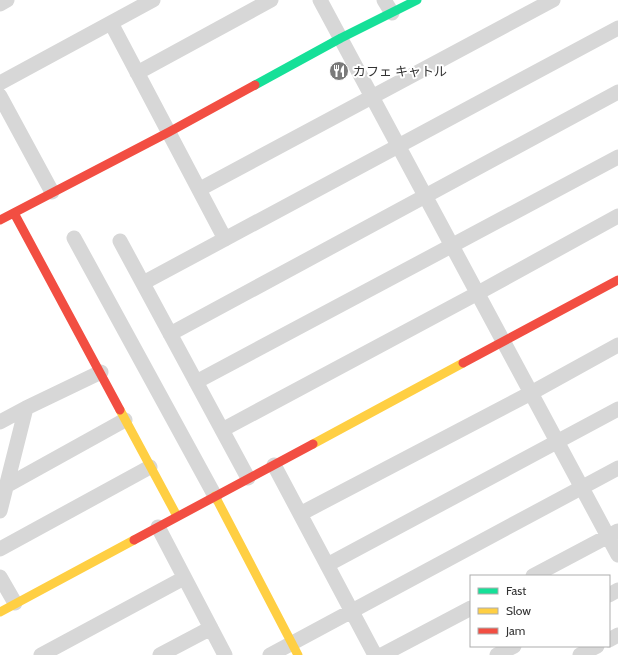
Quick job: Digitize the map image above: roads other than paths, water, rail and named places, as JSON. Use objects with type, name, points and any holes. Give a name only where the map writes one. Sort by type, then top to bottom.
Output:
[{"type":"street","points":[[0,4],[7,0]]},
{"type":"street","points":[[0,83],[153,0]]},
{"type":"street","points":[[137,73],[271,0]]},
{"type":"street","points":[[320,0],[582,488],[613,534],[618,555]]},
{"type":"street","points":[[384,0],[392,13]]},
{"type":"street","points":[[0,220],[169,132],[341,38],[417,0]]},
{"type":"street","points":[[200,189],[553,0]]},
{"type":"street","points":[[111,23],[226,239]]},
{"type":"street","points":[[143,283],[618,28]]},
{"type":"street","points":[[170,334],[618,92]]},
{"type":"street","points":[[0,96],[52,192]]},
{"type":"street","points":[[196,382],[618,157]]},
{"type":"street","points":[[14,213],[101,372],[177,516]]},
{"type":"street","points":[[222,430],[618,216]]},
{"type":"street","points":[[74,238],[215,496],[295,649]]},
{"type":"street","points":[[120,241],[248,478]]},
{"type":"street","points":[[0,612],[618,280]]},
{"type":"street","points":[[300,514],[531,393],[618,345]]},
{"type":"street","points":[[0,422],[101,372]]},
{"type":"street","points":[[0,511],[26,408]]},
{"type":"street","points":[[327,565],[618,409]]},
{"type":"street","points":[[6,486],[126,420]]},
{"type":"street","points":[[274,465],[375,655]]},
{"type":"street","points":[[0,548],[150,467]]},
{"type":"street","points":[[270,655],[295,649],[352,612],[618,468]]},
{"type":"street","points":[[158,527],[225,655]]},
{"type":"street","points":[[535,575],[613,534]]},
{"type":"street","points":[[0,577],[16,603]]},
{"type":"street","points":[[41,655],[184,578]]},
{"type":"street","points":[[382,655],[470,609]]},
{"type":"street","points":[[160,655],[211,628]]},
{"type":"street","points":[[497,655],[512,647]]},
{"type":"street","points":[[580,655],[595,647]]},
{"type":"place","name":"カフェ キャトル","points":[[339,71]]}]
